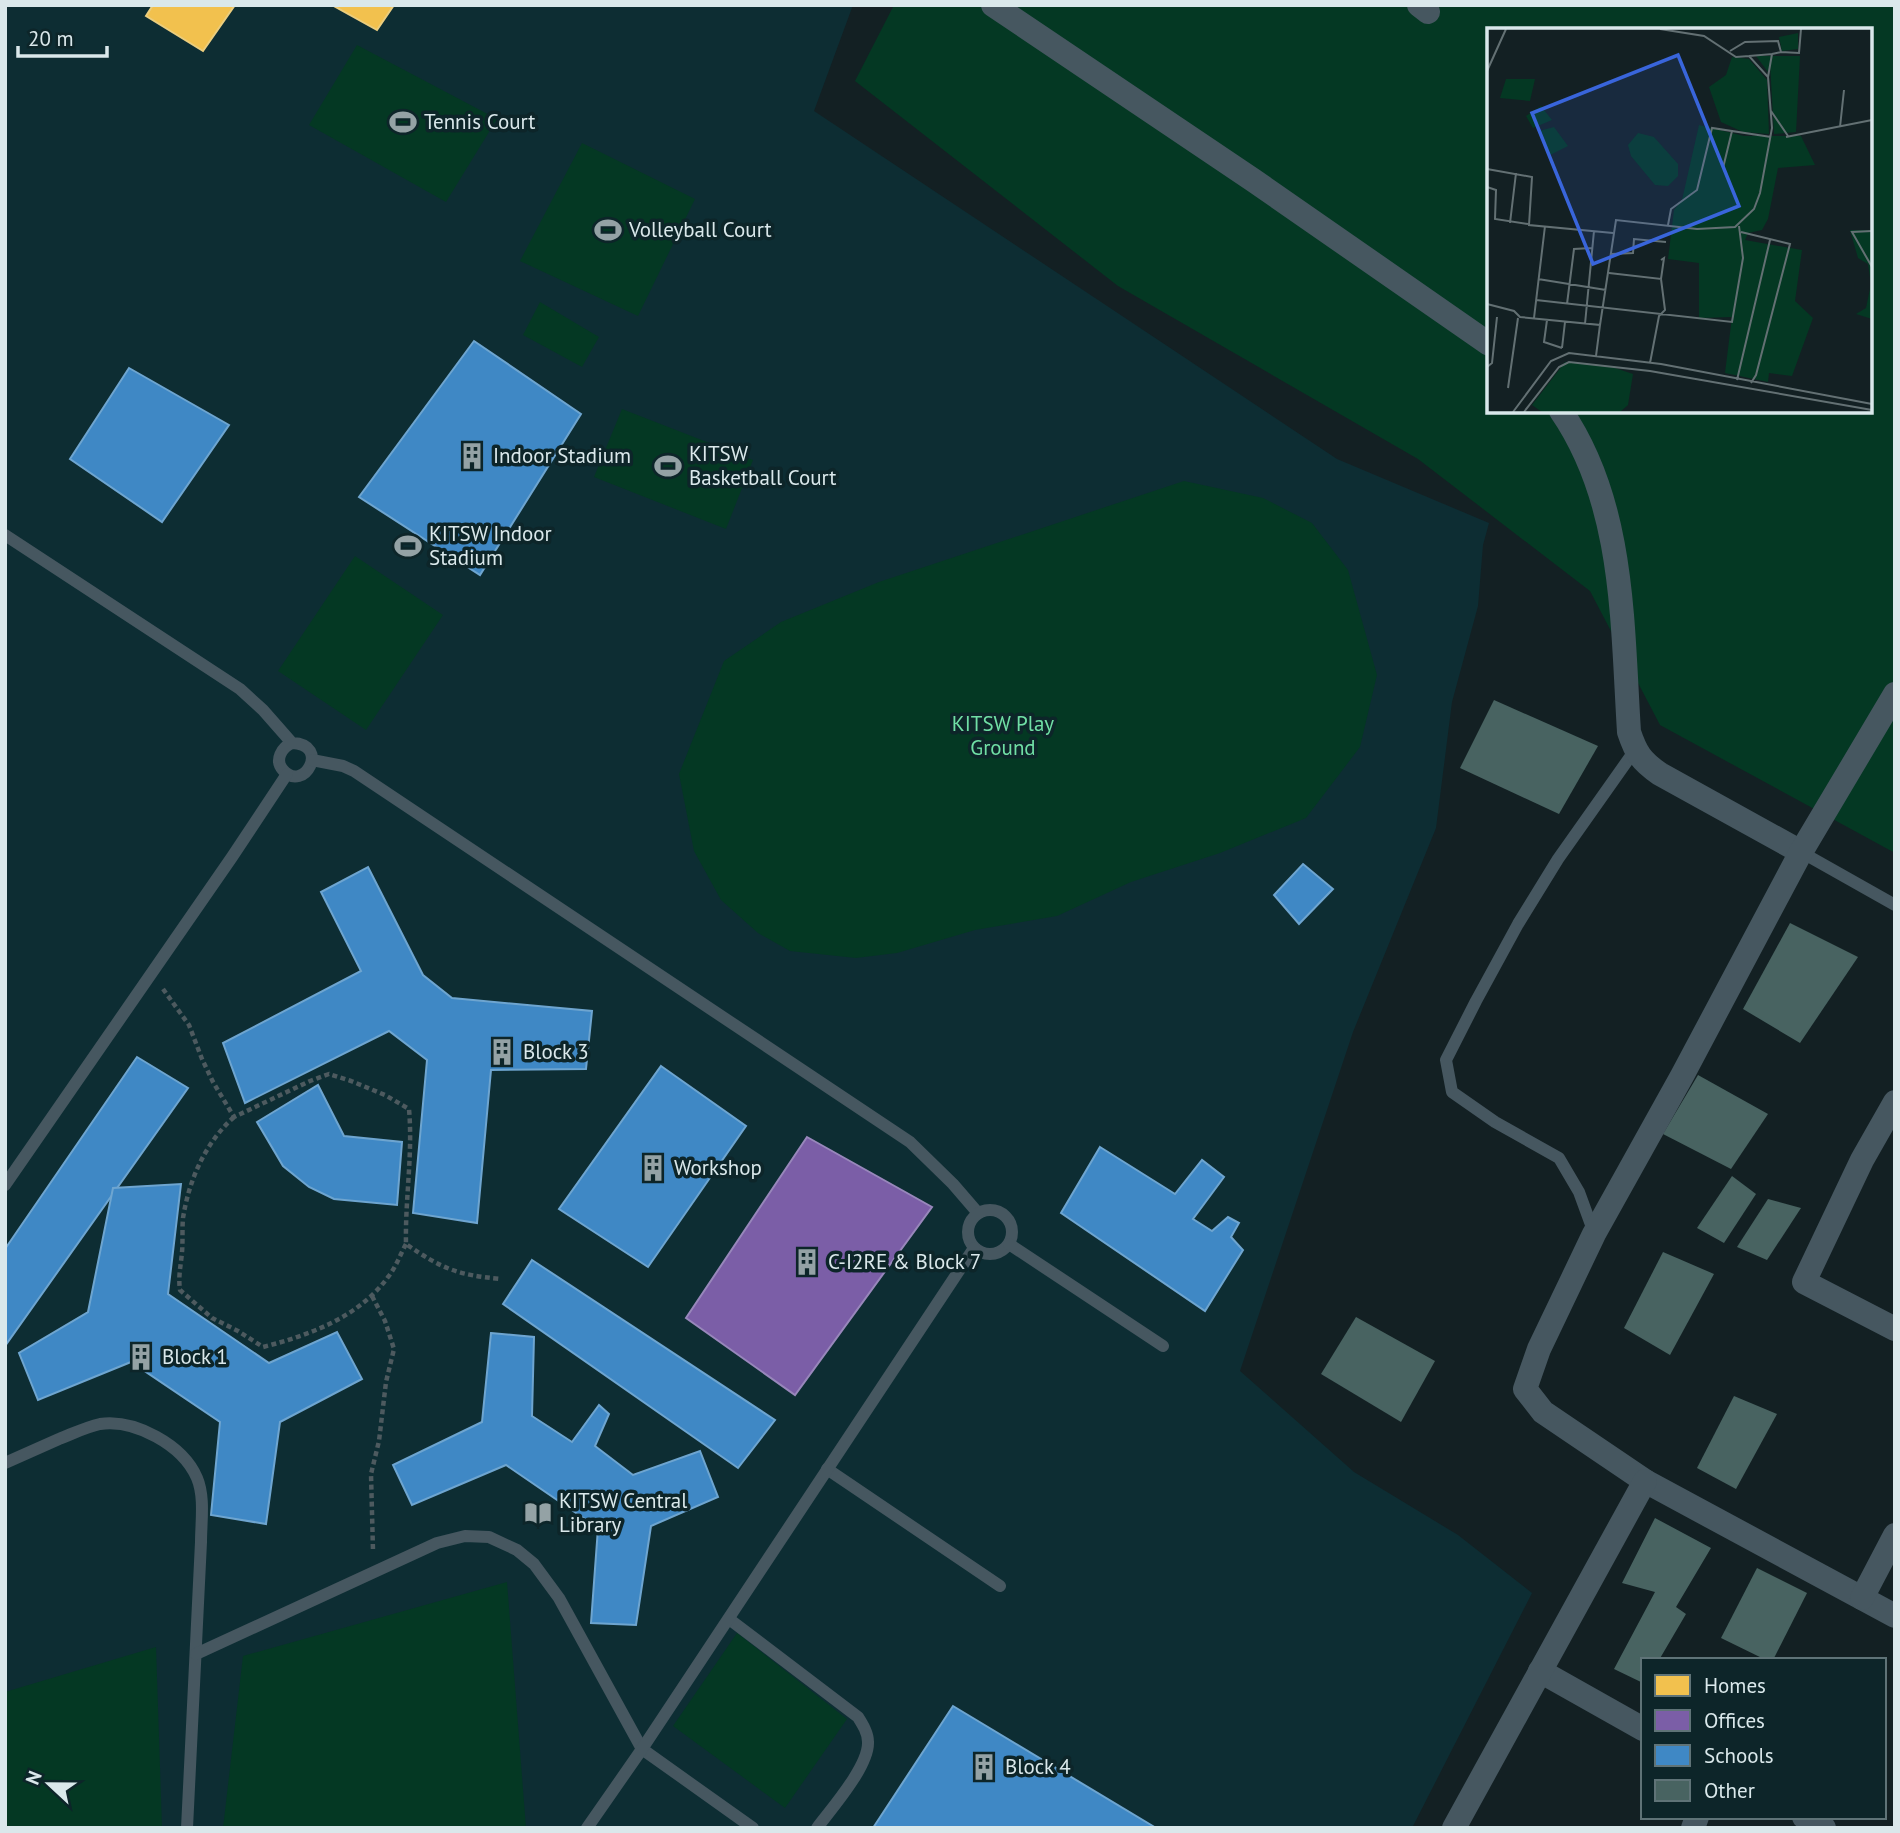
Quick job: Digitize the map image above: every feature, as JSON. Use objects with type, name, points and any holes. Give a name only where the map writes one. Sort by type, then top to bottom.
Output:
[{"type":"street","points":[[993,5],[1253,180],[1487,343]]},
{"type":"street","points":[[1561,413],[1576,433],[1593,471],[1615,552],[1629,732],[1635,750],[1646,764],[1660,774],[1801,852]]},
{"type":"street","points":[[1895,694],[1801,852],[1594,1234],[1539,1349],[1525,1389],[1543,1412],[1645,1481],[1895,1616]]},
{"type":"street","points":[[1895,1102],[1862,1160],[1804,1282],[1895,1329]]},
{"type":"street","points":[[1454,1828],[1645,1481]]},
{"type":"street","points":[[1862,1598],[1895,1535]]},
{"type":"street","points":[[1540,1671],[1641,1728]]},
{"type":"street","points":[[1808,1819],[1824,1828]]},
{"type":"lane","points":[[5,535],[240,689],[292,743],[305,746],[310,752],[310,768],[303,775],[286,774],[281,767],[280,754],[284,747],[292,743]]},
{"type":"lane","points":[[1594,1234],[1579,1192],[1559,1158],[1495,1122],[1452,1092],[1446,1060],[1531,902],[1635,750]]},
{"type":"lane","points":[[312,760],[354,771],[910,1142],[978,1213]]},
{"type":"lane","points":[[5,1185],[232,857],[286,774]]},
{"type":"lane","points":[[1801,852],[1895,905]]},
{"type":"lane","points":[[993,1210],[1006,1216],[1012,1230],[1009,1244],[1002,1251],[982,1253],[974,1248],[968,1229],[971,1220],[978,1213],[993,1210]]},
{"type":"lane","points":[[1009,1244],[1163,1346]]},
{"type":"lane","points":[[587,1828],[729,1619],[974,1248]]},
{"type":"lane","points":[[5,1463],[99,1424],[119,1424],[162,1440],[183,1456],[198,1479],[202,1506],[187,1828]]},
{"type":"lane","points":[[827,1469],[1000,1586]]},
{"type":"lane","points":[[196,1654],[437,1543],[465,1536],[489,1537],[517,1550],[534,1564],[559,1598],[642,1749],[753,1828]]},
{"type":"lane","points":[[729,1619],[858,1717],[865,1727],[869,1740],[867,1754],[817,1828]]},
{"type":"path","points":[[150,976],[168,994],[189,1025],[208,1070],[234,1117]]},
{"type":"path","points":[[329,1074],[385,1095],[409,1109],[411,1138],[405,1211],[406,1244],[390,1276],[372,1297],[340,1318],[306,1335],[263,1347],[212,1318],[180,1290],[178,1275],[183,1220],[195,1173],[207,1147],[219,1130],[234,1117],[329,1074]]},
{"type":"path","points":[[406,1244],[452,1271],[501,1279]]},
{"type":"path","points":[[372,1297],[385,1321],[394,1349],[371,1474],[374,1572]]},
{"type":"shaded area","points":[[5,5],[853,5],[814,111],[1337,459],[1489,523],[1483,545],[1478,606],[1452,702],[1436,828],[1353,1032],[1240,1371],[1354,1472],[1458,1535],[1532,1593],[1412,1828],[5,1828]]},
{"type":"green space","points":[[894,5],[1895,5],[1895,853],[1660,725],[1590,591],[1418,459],[1118,286],[855,81]]},
{"type":"green space","name":"Tennis Court","points":[[357,45],[497,119],[446,202],[309,125]]},
{"type":"green space","name":"Volleyball Court","points":[[582,143],[695,199],[638,316],[520,261]]},
{"type":"green space","points":[[540,302],[599,337],[582,367],[523,335]]},
{"type":"green space","points":[[622,409],[753,460],[726,529],[594,477]]},
{"type":"green space","name":"KITSW Play Ground","points":[[1184,481],[1263,498],[1312,523],[1348,570],[1377,675],[1360,747],[1306,818],[1220,853],[1131,882],[1057,916],[975,930],[897,953],[856,958],[790,951],[758,933],[721,900],[694,851],[679,774],[724,661],[781,622],[879,582]]},
{"type":"green space","points":[[355,556],[443,615],[366,730],[278,671]]},
{"type":"green space","points":[[507,1582],[526,1828],[223,1828],[243,1656]]},
{"type":"green space","points":[[737,1633],[847,1719],[785,1808],[673,1726]]},
{"type":"green space","points":[[156,1647],[162,1828],[5,1828],[5,1692]]},
{"type":"building: Homes","points":[[153,5],[235,5],[203,51],[146,16]]},
{"type":"building: Homes","points":[[332,5],[394,5],[377,30]]},
{"type":"building: Offices","name":"C-I2RE & Block 7","points":[[807,1137],[932,1207],[795,1395],[686,1318]]},
{"type":"building: Schools","name":"Indoor Stadium","points":[[474,341],[581,414],[480,575],[359,497]]},
{"type":"building: Schools","points":[[129,368],[229,425],[162,522],[70,459]]},
{"type":"building: Schools","points":[[1303,864],[1333,889],[1299,924],[1274,895]]},
{"type":"building: Schools","name":"Block 3","points":[[368,867],[423,975],[452,998],[592,1011],[586,1069],[491,1070],[477,1223],[413,1213],[427,1060],[389,1031],[245,1103],[223,1043],[361,971],[321,892]]},
{"type":"building: Schools","points":[[137,1057],[188,1088],[5,1346],[5,1249]]},
{"type":"building: Schools","name":"Workshop","points":[[661,1066],[746,1126],[648,1267],[559,1209]]},
{"type":"building: Schools","points":[[318,1085],[344,1136],[402,1142],[397,1205],[334,1199],[309,1187],[283,1166],[257,1122]]},
{"type":"building: Schools","points":[[1100,1147],[1175,1194],[1202,1160],[1224,1177],[1193,1219],[1212,1231],[1228,1217],[1239,1223],[1231,1237],[1243,1250],[1205,1311],[1061,1213]]},
{"type":"building: Schools","name":"Block 1","points":[[181,1184],[168,1294],[269,1363],[337,1332],[362,1379],[280,1422],[266,1524],[211,1515],[220,1422],[131,1362],[38,1400],[19,1353],[88,1312],[113,1188]]},
{"type":"building: Schools","points":[[532,1260],[775,1420],[738,1468],[503,1304]]},
{"type":"building: Schools","points":[[491,1333],[534,1337],[532,1416],[572,1442],[599,1405],[609,1414],[595,1446],[633,1475],[700,1451],[718,1497],[651,1526],[636,1625],[591,1623],[598,1528],[506,1465],[412,1505],[393,1465],[482,1422]]},
{"type":"building: Schools","name":"Block 4","points":[[953,1706],[1156,1828],[873,1828]]},
{"type":"building: Other","points":[[1494,700],[1598,746],[1559,814],[1460,768]]},
{"type":"building: Other","points":[[1790,923],[1858,957],[1800,1043],[1743,1009]]},
{"type":"building: Other","points":[[1698,1075],[1768,1114],[1731,1169],[1663,1134]]},
{"type":"building: Other","points":[[1732,1176],[1756,1194],[1724,1243],[1697,1228]]},
{"type":"building: Other","points":[[1768,1199],[1801,1208],[1767,1260],[1737,1247]]},
{"type":"building: Other","points":[[1663,1252],[1714,1274],[1670,1355],[1624,1328]]},
{"type":"building: Other","points":[[1356,1317],[1435,1361],[1401,1422],[1321,1374]]},
{"type":"building: Other","points":[[1734,1396],[1777,1414],[1736,1489],[1697,1468]]},
{"type":"building: Other","points":[[1655,1518],[1711,1548],[1676,1607],[1686,1614],[1660,1658],[1641,1658],[1641,1682],[1614,1669],[1655,1592],[1622,1583]]},
{"type":"building: Other","points":[[1757,1568],[1807,1593],[1774,1658],[1762,1658],[1721,1638]]},
{"type":"place","name":"Tennis Court","points":[[403,122]]},
{"type":"place","name":"Volleyball Court","points":[[608,230]]},
{"type":"place","name":"Indoor Stadium","points":[[472,456]]},
{"type":"place","name":"KITSW Basketball Court","points":[[668,466]]},
{"type":"place","name":"KITSW Indoor Stadium","points":[[408,546]]},
{"type":"place","name":"Block 3","points":[[502,1052]]},
{"type":"place","name":"Workshop","points":[[653,1168]]},
{"type":"place","name":"C-I2RE & Block 7","points":[[807,1262]]},
{"type":"place","name":"Block 1","points":[[141,1357]]},
{"type":"place","name":"KITSW Central Library","points":[[538,1513]]},
{"type":"place","name":"Block 4","points":[[984,1767]]}]
